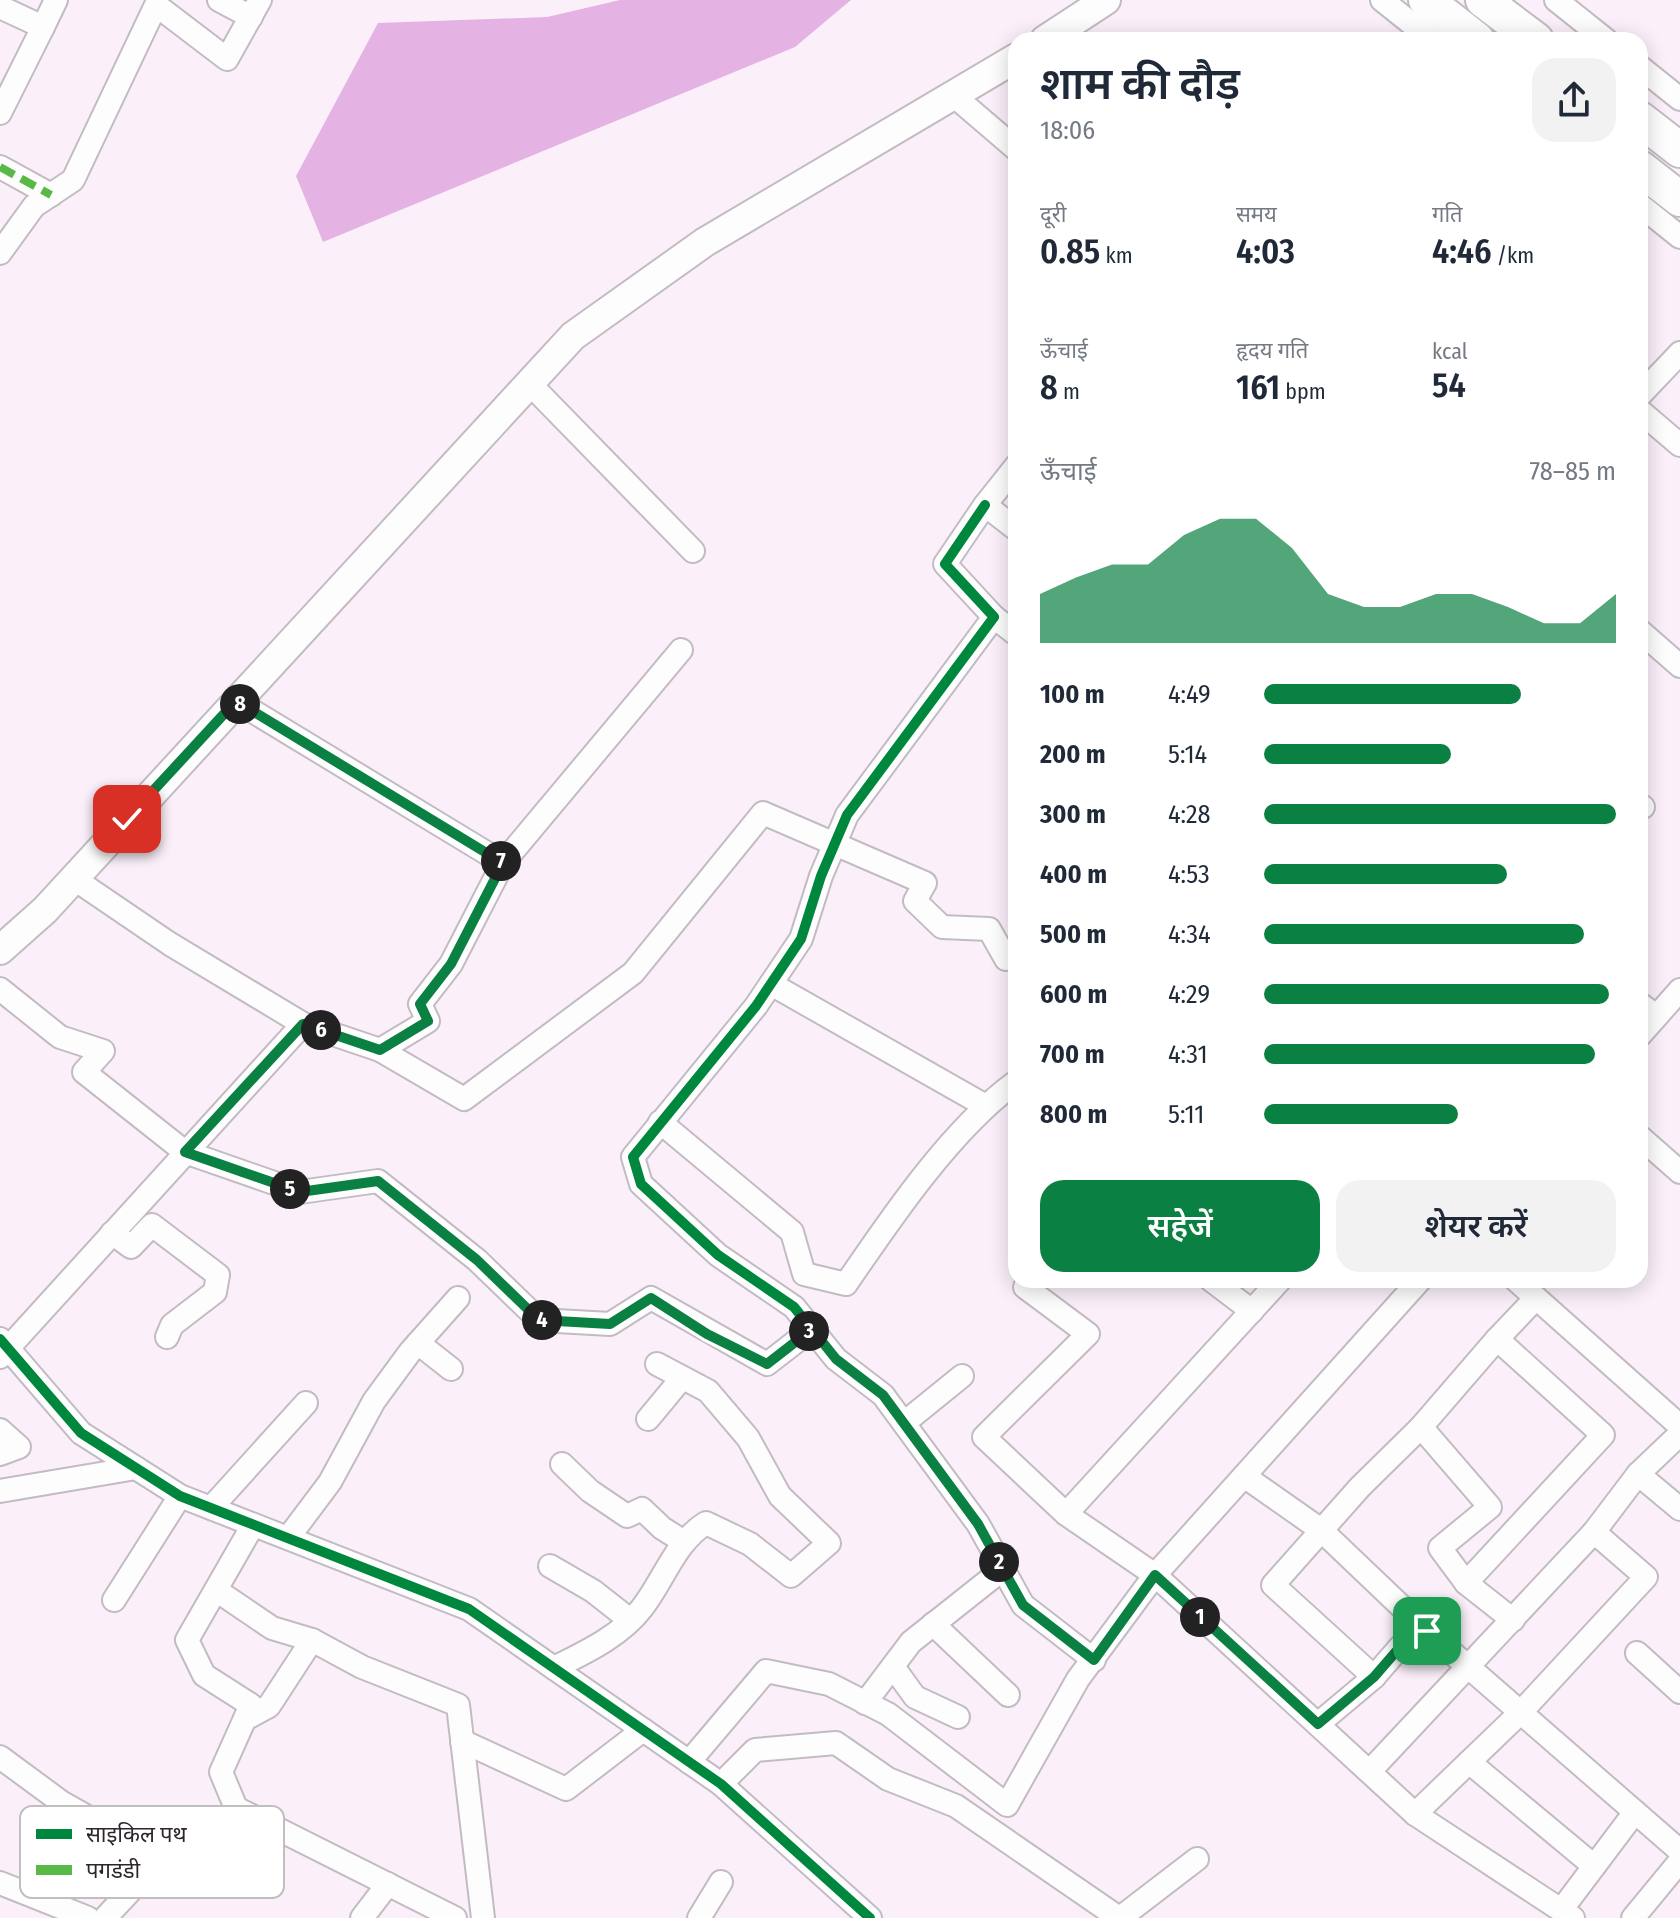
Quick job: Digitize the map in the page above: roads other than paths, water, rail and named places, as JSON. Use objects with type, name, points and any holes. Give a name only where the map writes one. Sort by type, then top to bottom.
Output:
[{"type":"highway","points":[[1426,0],[1467,32]]},
{"type":"highway","points":[[1483,0],[1525,32]]},
{"type":"highway","points":[[1648,125],[1680,150]]},
{"type":"highway","points":[[1648,174],[1680,199]]},
{"type":"main road","points":[[1057,32],[1106,0]]},
{"type":"main road","points":[[0,950],[73,878],[573,336],[705,242],[1008,63]]},
{"type":"street","points":[[0,113],[56,0]]},
{"type":"street","points":[[0,253],[34,206],[73,180],[156,5],[227,59],[256,9],[219,0]]},
{"type":"street","points":[[1382,0],[1422,32]]},
{"type":"street","points":[[1556,0],[1596,32]]},
{"type":"street","points":[[0,7],[43,27]]},
{"type":"street","points":[[1648,73],[1680,99]]},
{"type":"street","points":[[953,95],[1008,142]]},
{"type":"street","points":[[0,167],[51,195]]},
{"type":"street","points":[[1648,211],[1680,237]]},
{"type":"street","points":[[1648,387],[1680,353]]},
{"type":"street","points":[[529,383],[693,551]]},
{"type":"street","points":[[1648,418],[1680,445]]},
{"type":"street","points":[[1008,476],[945,564],[1008,628]]},
{"type":"street","points":[[985,505],[1008,523]]},
{"type":"street","points":[[994,617],[847,815],[801,939],[771,984],[633,1157],[641,1184],[718,1255],[794,1307],[836,1359],[883,1395],[978,1524],[1023,1605],[1094,1660]]},
{"type":"street","points":[[1648,638],[1680,666]]},
{"type":"street","points":[[380,1050],[428,1021],[420,1004],[451,964],[503,863],[681,650]]},
{"type":"street","points":[[236,701],[503,863]]},
{"type":"street","points":[[73,878],[170,944],[303,1024],[380,1050],[464,1099],[633,973],[763,813],[925,883],[915,901],[942,927],[989,929],[1006,959],[1008,957]]},
{"type":"street","points":[[771,984],[984,1105]]},
{"type":"street","points":[[0,989],[60,1037],[103,1051],[84,1072],[185,1152],[300,1192],[378,1181],[477,1260],[539,1320],[610,1324],[651,1298],[707,1334],[767,1364],[812,1329]]},
{"type":"street","points":[[1648,1010],[1680,990]]},
{"type":"street","points":[[303,1024],[3,1348],[81,1433],[180,1496],[469,1609],[721,1784],[870,1918]]},
{"type":"street","points":[[762,1285],[804,1274],[846,1284],[878,1237],[984,1105],[1008,1088]]},
{"type":"street","points":[[660,1122],[792,1232],[804,1274]]},
{"type":"street","points":[[1648,1144],[1680,1172]]},
{"type":"street","points":[[112,1233],[131,1247],[152,1225],[218,1275],[215,1292],[172,1325],[167,1337]]},
{"type":"street","points":[[1026,1288],[1088,1334],[984,1437],[1066,1514],[1155,1575],[1415,1814],[1568,1914],[1594,1866],[1635,1812]]},
{"type":"street","points":[[1222,1288],[1252,1311]]},
{"type":"street","points":[[1066,1514],[1273,1288]]},
{"type":"street","points":[[689,1762],[766,1671],[829,1684],[888,1714],[1007,1805],[1078,1679],[1155,1575],[1413,1288]]},
{"type":"street","points":[[1525,1288],[1680,1426]]},
{"type":"street","points":[[288,1538],[330,1482],[374,1401],[418,1343],[458,1298]]},
{"type":"street","points":[[1374,1677],[1273,1585],[1536,1298]]},
{"type":"street","points":[[1466,1583],[1603,1435],[1497,1339]]},
{"type":"street","points":[[418,1343],[451,1369]]},
{"type":"street","points":[[554,1668],[599,1645],[641,1611],[690,1533],[706,1523],[750,1544],[791,1576],[829,1543],[780,1496],[748,1438],[708,1391],[657,1364]]},
{"type":"street","points":[[904,1423],[962,1376]]},
{"type":"street","points":[[648,1419],[682,1378]]},
{"type":"street","points":[[211,1508],[306,1403]]},
{"type":"street","points":[[1421,1427],[1490,1507],[1440,1548],[1466,1583],[1513,1620]]},
{"type":"street","points":[[0,1430],[19,1447],[0,1454]]},
{"type":"street","points":[[1370,1771],[1594,1532],[1638,1474],[1680,1434]]},
{"type":"street","points":[[562,1464],[590,1491],[627,1516],[642,1509],[662,1528],[684,1542]]},
{"type":"street","points":[[0,1491],[136,1468]]},
{"type":"street","points":[[1638,1474],[1680,1509]]},
{"type":"street","points":[[1244,1476],[1321,1530],[1427,1631],[1680,1851]]},
{"type":"street","points":[[114,1600],[180,1496]]},
{"type":"street","points":[[235,1806],[221,1772],[251,1705],[204,1675],[187,1640],[253,1525]]},
{"type":"street","points":[[1415,1814],[1521,1712],[1646,1577],[1594,1532]]},
{"type":"street","points":[[550,1566],[593,1591],[630,1620]]},
{"type":"street","points":[[865,1703],[911,1642],[1003,1569]]},
{"type":"street","points":[[216,1590],[272,1628],[312,1640],[362,1667],[458,1705],[483,1918]]},
{"type":"street","points":[[933,1624],[1008,1695]]},
{"type":"street","points":[[1318,1724],[1374,1677],[1400,1647],[1427,1631]]},
{"type":"street","points":[[245,1719],[269,1706],[312,1640]]},
{"type":"street","points":[[1637,1653],[1680,1692]]},
{"type":"street","points":[[894,1668],[915,1697],[958,1717]]},
{"type":"street","points":[[462,1741],[566,1789],[643,1730]]},
{"type":"street","points":[[721,1784],[755,1750],[836,1743],[888,1779],[956,1806],[1120,1918],[1197,1859]]},
{"type":"street","points":[[0,1757],[68,1806]]},
{"type":"street","points":[[1469,1762],[1594,1866]]},
{"type":"street","points":[[284,1832],[455,1918]]},
{"type":"street","points":[[1633,1918],[1680,1861]]},
{"type":"street","points":[[699,1918],[721,1882]]},
{"type":"street","points":[[0,1883],[20,1891]]},
{"type":"street","points":[[362,1918],[388,1884]]},
{"type":"street","points":[[38,1898],[88,1918]]},
{"type":"street","points":[[105,1918],[124,1898]]}]
